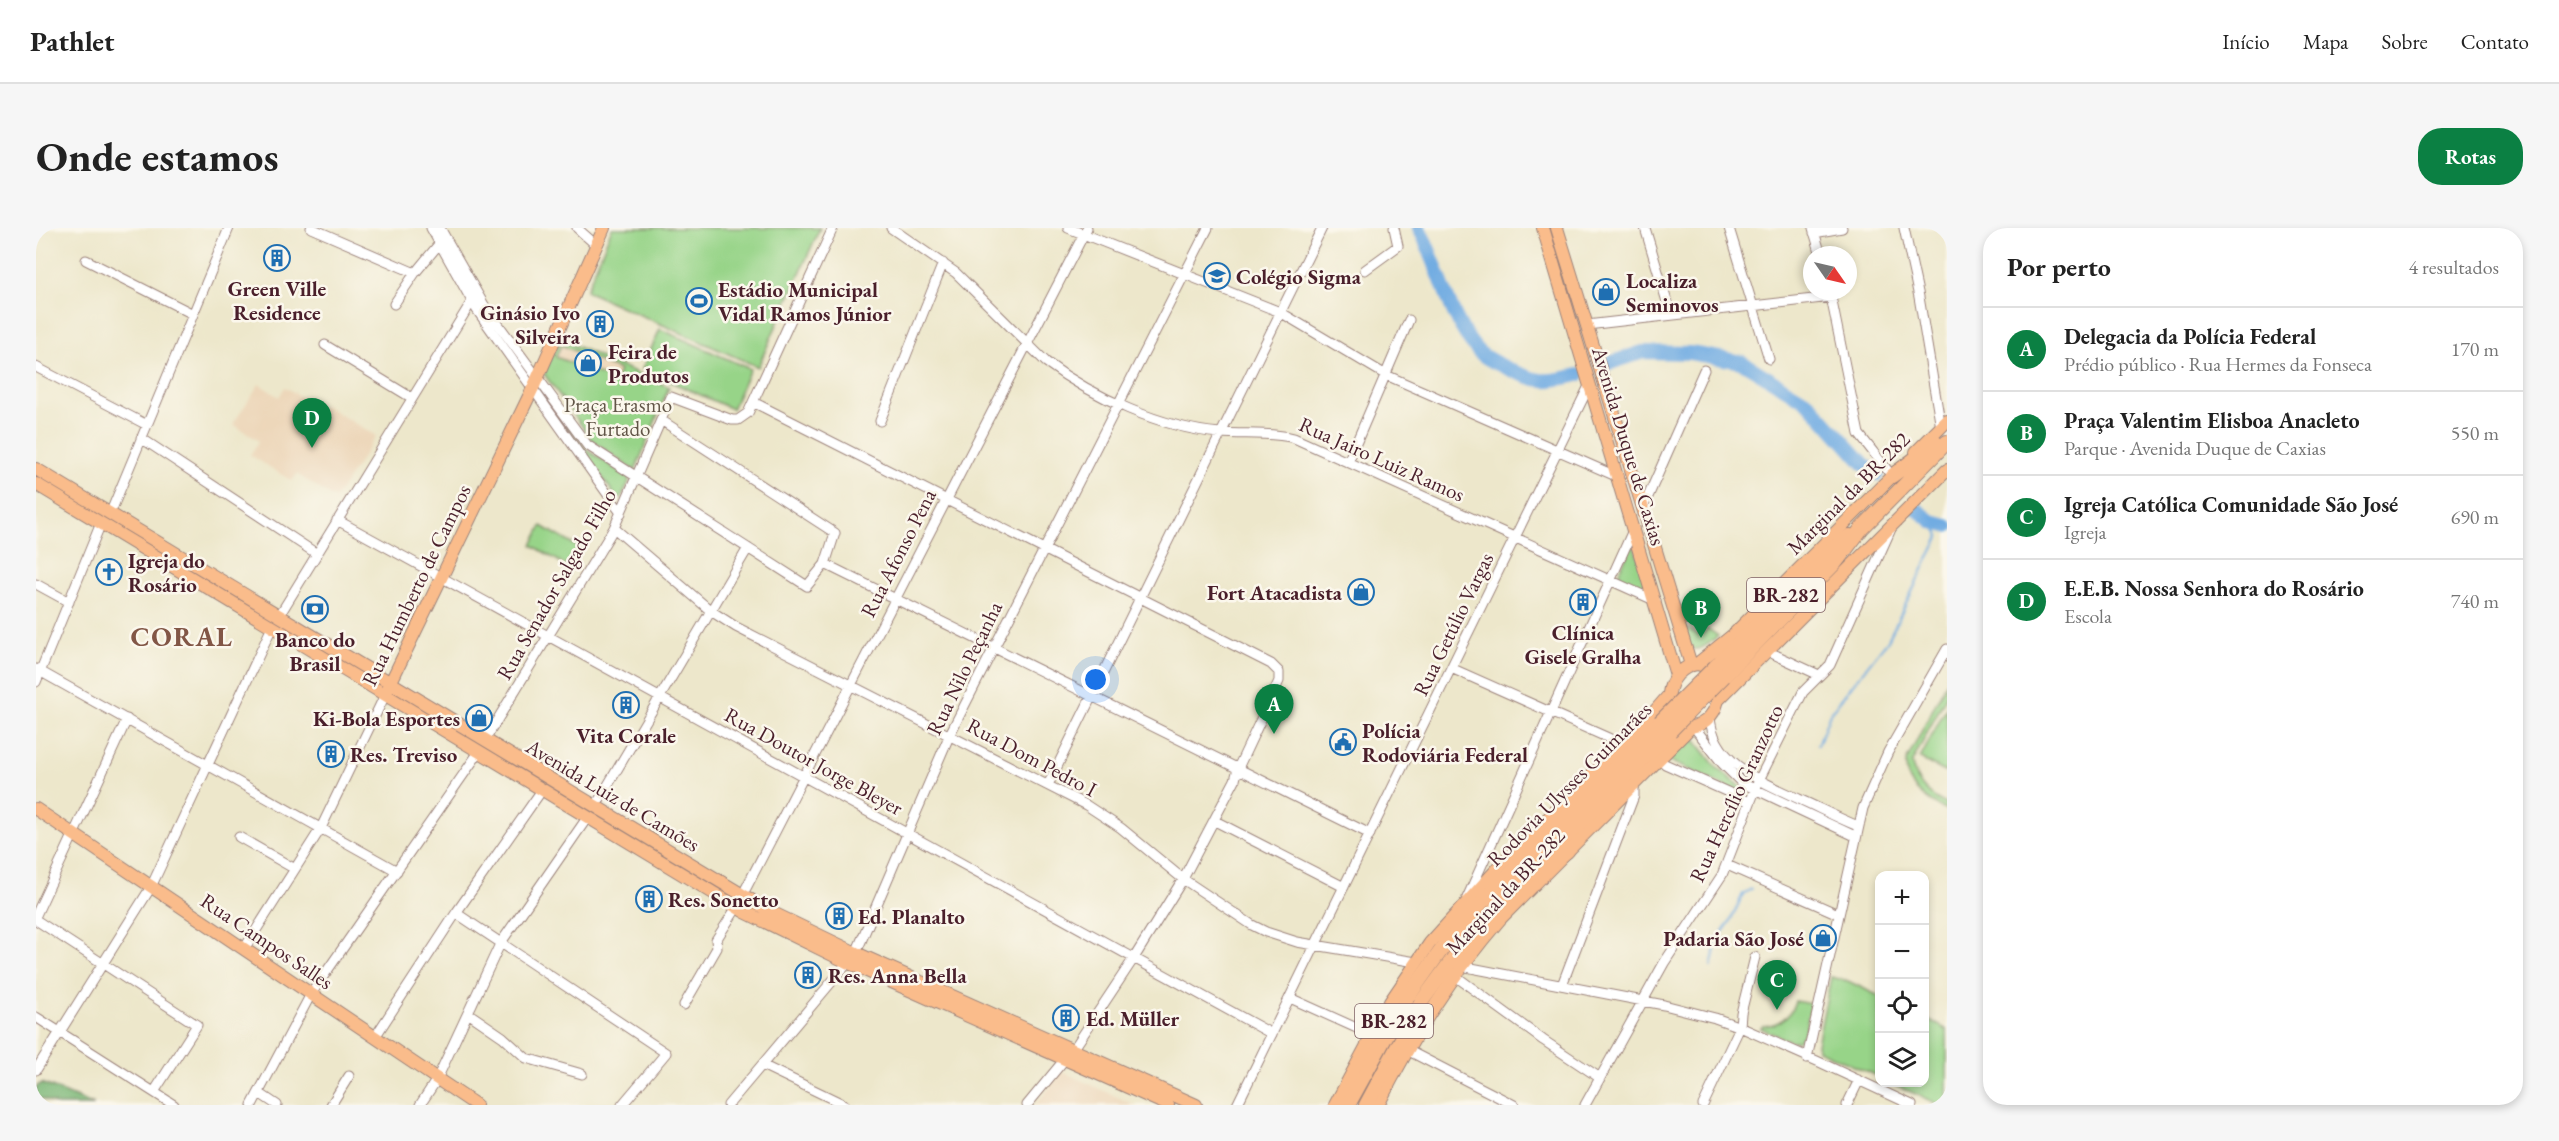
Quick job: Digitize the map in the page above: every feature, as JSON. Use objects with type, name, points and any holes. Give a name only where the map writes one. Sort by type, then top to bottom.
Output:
[{"type":"highway","points":[[1892,476],[1945,428]]},
{"type":"highway","name":"Rodovia Ulysses Guimarães","points":[[1348,1105],[1396,1017],[1427,969],[1468,917],[1719,671],[1836,562],[1862,528],[1947,442]]},
{"type":"highway","name":"Rodovia Ulysses Guimarães","points":[[1366,1105],[1410,1022],[1446,967],[1482,923],[1665,726]]},
{"type":"highway","points":[[1502,882],[1534,834]]},
{"type":"highway","points":[[1520,884],[1567,851]]},
{"type":"main road","name":"Rua Humberto de Campos","points":[[385,695],[535,383],[604,228]]},
{"type":"main road","name":"Avenida Duque de Caxias","points":[[1543,228],[1656,601],[1676,675]]},
{"type":"main road","name":"Avenida Duque de Caxias","points":[[1557,228],[1643,508],[1694,664]]},
{"type":"main road","name":"Avenida Luiz de Camões","points":[[36,470],[105,519],[272,627],[587,818],[739,901],[852,958],[1069,1055],[1196,1105]]},
{"type":"main road","points":[[1719,699],[1719,688],[1714,673],[1705,666],[1694,664],[1676,675],[1668,696],[1670,707],[1676,718],[1693,727],[1710,716],[1719,699],[1947,470]]},
{"type":"main road","name":"Marginal da BR-282","points":[[1694,664],[1732,635],[1892,476]]},
{"type":"main road","name":"Avenida Luiz de Camões","points":[[36,484],[105,519],[279,616],[595,807],[739,901]]},
{"type":"main road","name":"Marginal da BR-282","points":[[1335,1105],[1372,1035],[1416,962],[1463,904],[1668,696]]},
{"type":"main road","name":"Marginal da BR-282","points":[[1378,1105],[1407,1050],[1458,971],[1501,918],[1693,727]]},
{"type":"main road","name":"Rua Campos Salles","points":[[36,809],[476,1105]]},
{"type":"main road","name":"Avenida Luiz de Camões","points":[[1069,1055],[1168,1105]]},
{"type":"street","points":[[36,682],[38,670],[147,425],[229,228]]},
{"type":"street","points":[[311,228],[322,230],[415,273]]},
{"type":"street","points":[[431,228],[472,301],[535,383],[588,445],[807,586],[825,564],[835,533],[661,420]]},
{"type":"street","points":[[440,228],[478,297],[621,513]]},
{"type":"street","points":[[578,228],[596,245]]},
{"type":"street","points":[[833,228],[755,403],[1271,664],[1279,672],[1279,681],[1238,768],[1235,780],[1184,879],[1069,1055],[1027,1105]]},
{"type":"street","name":"Rua Jairo Luiz Ramos","points":[[891,228],[943,263],[973,288],[1026,344],[1061,373],[1118,402],[1173,425],[1221,433],[1281,435],[1305,442],[1656,601]]},
{"type":"street","points":[[1068,228],[1085,231],[1280,312],[1386,375],[1618,477]]},
{"type":"street","name":"Rua Nilo Peçanha","points":[[734,1103],[762,1065],[852,958],[950,734],[1208,228]]},
{"type":"street","points":[[1048,785],[1322,228]]},
{"type":"street","points":[[1365,270],[1398,246],[1394,228]]},
{"type":"street","points":[[1645,228],[1671,315]]},
{"type":"street","points":[[1729,228],[1769,359]]},
{"type":"street","points":[[1818,246],[1814,231],[1842,228]]},
{"type":"street","points":[[1904,228],[1945,428]]},
{"type":"street","name":"Rua Afonso Pena","points":[[684,1005],[717,948],[716,940],[739,901],[1085,231]]},
{"type":"street","points":[[394,304],[415,273],[440,244]]},
{"type":"street","points":[[86,260],[193,314]]},
{"type":"street","points":[[880,421],[943,263]]},
{"type":"street","points":[[1587,325],[1803,298]]},
{"type":"street","points":[[1832,300],[1858,429],[1864,442],[1892,476]]},
{"type":"street","points":[[279,616],[472,301]]},
{"type":"street","points":[[1348,462],[1409,320]]},
{"type":"street","points":[[325,345],[412,398]]},
{"type":"street","points":[[36,367],[147,425]]},
{"type":"street","points":[[1643,508],[1704,370]]},
{"type":"street","name":"Rua Getúlio Vargas","points":[[1237,1105],[1590,384]]},
{"type":"street","name":"Rua Senador Salgado Filho","points":[[485,740],[614,528],[671,398],[725,418],[738,420],[748,414],[755,403]]},
{"type":"street","points":[[141,438],[317,554]]},
{"type":"street","name":"Rua Doutor Jorge Bleyer","points":[[338,520],[1272,1034]]},
{"type":"street","name":"Rua Hercílio Granzotto","points":[[1585,1105],[1671,951],[1727,865],[1754,790],[1803,692],[1830,664],[1836,654],[1893,524]]},
{"type":"street","name":"Rua Dom Pedro I","points":[[614,528],[711,610],[736,627],[950,734],[1104,816],[1184,879],[1252,925],[1281,937],[1316,945],[1416,962]]},
{"type":"street","points":[[1463,904],[1634,528]]},
{"type":"street","points":[[595,807],[748,548]]},
{"type":"street","points":[[825,564],[1370,834]]},
{"type":"street","points":[[36,584],[69,602]]},
{"type":"street","points":[[36,1070],[151,887],[272,627]]},
{"type":"street","points":[[1807,1058],[1858,826],[1878,772],[1947,649]]},
{"type":"street","points":[[1767,651],[1819,675]]},
{"type":"street","points":[[1451,668],[1622,744]]},
{"type":"street","points":[[38,670],[397,871]]},
{"type":"street","name":"Rua Humberto de Campos","points":[[244,949],[321,828],[385,695]]},
{"type":"street","points":[[1710,716],[1713,735],[1725,753],[1759,780],[1858,826]]},
{"type":"street","points":[[36,915],[127,720]]},
{"type":"street","points":[[1693,727],[1722,764],[1754,790],[1855,836]]},
{"type":"street","points":[[252,1105],[311,994],[480,752]]},
{"type":"street","points":[[1665,764],[1750,801]]},
{"type":"street","points":[[1562,985],[1634,796],[1634,784]]},
{"type":"street","points":[[375,1037],[456,913],[542,790]]},
{"type":"street","points":[[420,1105],[437,1079],[500,944],[587,818]]},
{"type":"street","points":[[1215,821],[1344,887]]},
{"type":"street","points":[[239,837],[295,869]]},
{"type":"street","points":[[1491,846],[1492,859],[1500,866]]},
{"type":"street","points":[[1727,865],[1838,914]]},
{"type":"street","points":[[456,913],[666,1053],[622,1105]]},
{"type":"street","points":[[36,920],[197,1025],[154,1092]]},
{"type":"street","points":[[1703,1105],[1740,1027],[1755,957]]},
{"type":"street","points":[[1458,971],[1562,985],[1693,1012],[1740,1027],[1912,1105]]},
{"type":"street","points":[[1458,971],[1543,1040],[1600,1078]]},
{"type":"street","points":[[1290,998],[1372,1035]]},
{"type":"street","points":[[468,1013],[503,1037],[526,1058],[582,1074]]},
{"type":"street","points":[[36,1017],[174,1105]]},
{"type":"street","points":[[1407,1050],[1514,1105]]},
{"type":"street","points":[[762,1065],[845,1105]]},
{"type":"street","points":[[331,1105],[349,1076]]},
{"type":"street","points":[[1847,1105],[1859,1080]]},
{"type":"street","points":[[259,1093],[277,1105]]},
{"type":"shaded area","name":"Feira de Produtos","points":[[561,345],[620,370],[615,382],[556,357]]},
{"type":"shaded area","points":[[259,384],[279,397],[285,387],[320,409],[324,405],[376,436],[335,499],[297,474],[292,481],[250,455],[259,441],[233,424]]},
{"type":"shaded area","points":[[1065,1073],[1135,1105],[1035,1105],[1061,1074]]},
{"type":"green space","name":"Estádio Municipal Vidal Ramos Júnior","points":[[612,228],[820,228],[758,367],[586,291]]},
{"type":"green space","points":[[660,329],[750,369],[732,409],[642,369]]},
{"type":"green space","name":"Praça Erasmo Furtado","points":[[560,339],[669,387],[635,471],[592,440],[544,374]],"holes":[[[561,345],[619,370],[615,381],[556,357]]]},
{"type":"green space","points":[[540,385],[587,450],[628,477],[629,482],[621,498],[617,498],[537,388]]},
{"type":"green space","points":[[36,473],[380,684],[36,477]]},
{"type":"green space","points":[[542,526],[581,549],[570,568],[532,545]]},
{"type":"green space","points":[[1633,542],[1649,593],[1617,577]]},
{"type":"green space","points":[[1683,627],[1699,635],[1707,628],[1718,636],[1701,648],[1690,648]]},
{"type":"green space","points":[[1947,681],[1947,694],[1912,763],[1919,782],[1929,793],[1947,804],[1947,810],[1930,801],[1914,787],[1907,774],[1906,762]]},
{"type":"green space","points":[[1947,706],[1947,773],[1920,759]]},
{"type":"green space","points":[[1695,740],[1716,767],[1741,787],[1742,794],[1665,759],[1683,741]]},
{"type":"green space","points":[[1831,977],[1848,981],[1875,994],[1875,1075],[1818,1050],[1817,1044]]},
{"type":"green space","points":[[1795,1001],[1811,1004],[1802,1037],[1793,1041],[1761,1028],[1783,1019],[1790,1012]]},
{"type":"green space","points":[[1929,1019],[1947,1030],[1947,1105],[1940,1105],[1900,1087],[1929,1087]]},
{"type":"green space","points":[[42,1083],[94,1105],[57,1105],[36,1097],[36,1087]]},
{"type":"waterway","points":[[1419,228],[1458,321],[1479,352],[1494,362],[1534,379],[1549,380],[1578,375]]},
{"type":"waterway","points":[[1610,363],[1643,352],[1690,353],[1742,362],[1809,403],[1864,464],[1878,474]]},
{"type":"waterway","points":[[1914,507],[1933,522],[1947,526]]},
{"type":"waterway","points":[[1818,745],[1830,713],[1888,640],[1940,535],[1933,522]]},
{"type":"waterway","points":[[1711,967],[1717,940],[1730,922],[1743,894],[1751,889]]},
{"type":"place","name":"Green Ville Residence","points":[[277,258]]},
{"type":"place","name":"Colégio Sigma","points":[[1217,276]]},
{"type":"place","name":"Localiza Seminovos","points":[[1606,292]]},
{"type":"place","name":"Estádio Municipal Vidal Ramos Júnior","points":[[699,301]]},
{"type":"place","name":"Ginásio Ivo Silveira","points":[[600,324]]},
{"type":"place","name":"Feira de Produtos","points":[[588,363]]},
{"type":"place","name":"E.E.B. Nossa Senhora do Rosário","points":[[312,448]]},
{"type":"place","name":"Igreja do Rosário","points":[[109,572]]},
{"type":"place","name":"Fort Atacadista","points":[[1361,592]]},
{"type":"place","name":"Clínica Gisele Gralha","points":[[1583,602]]},
{"type":"place","name":"Banco do Brasil","points":[[315,609]]},
{"type":"place","name":"Praça Valentim Elisboa Anacleto","points":[[1701,638]]},
{"type":"place","name":"Vita Corale","points":[[626,705]]},
{"type":"place","name":"Ki-Bola Esportes","points":[[479,718]]},
{"type":"place","name":"Delegacia da Polícia Federal","points":[[1274,734]]},
{"type":"place","name":"Polícia Rodoviária Federal","points":[[1343,742]]},
{"type":"place","name":"Res. Treviso","points":[[331,754]]},
{"type":"place","name":"Res. Sonetto","points":[[649,899]]},
{"type":"place","name":"Ed. Planalto","points":[[839,916]]},
{"type":"place","name":"Padaria São José","points":[[1823,938]]},
{"type":"place","name":"Res. Anna Bella","points":[[808,975]]},
{"type":"place","name":"Igreja Católica Comunidade São José","points":[[1777,1010]]},
{"type":"place","name":"Ed. Müller","points":[[1066,1018]]},
{"type":"district","name":"CORAL","points":[[182,636]]}]
